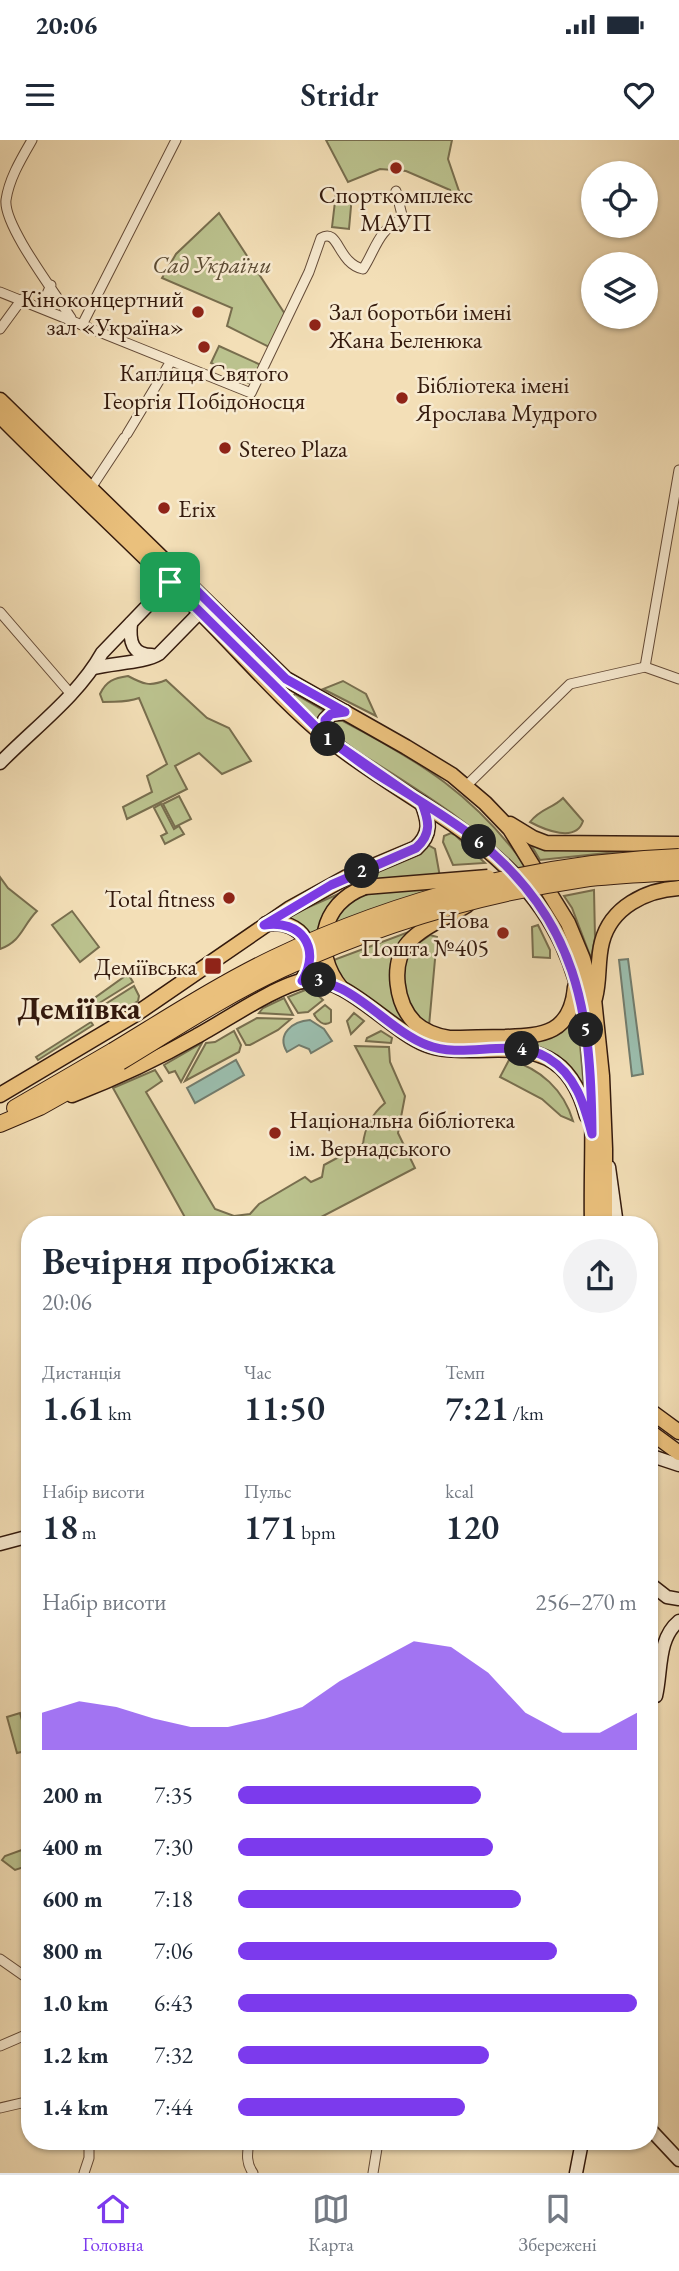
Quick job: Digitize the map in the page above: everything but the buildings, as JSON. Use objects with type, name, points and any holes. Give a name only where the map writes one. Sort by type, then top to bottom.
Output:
[{"type":"highway","points":[[0,1124],[40,1107],[212,991],[275,958],[403,907],[524,874],[581,865],[679,857]]},
{"type":"highway","points":[[0,1117],[282,970],[405,921],[471,902],[582,880],[679,872]]},
{"type":"main road","points":[[0,400],[91,488],[326,737],[469,834],[512,872],[554,927],[575,977],[589,1046],[592,1216]]},
{"type":"main road","points":[[0,416],[175,578]]},
{"type":"main road","points":[[205,608],[286,679],[434,763],[466,786],[500,818],[520,843],[568,923],[583,959],[594,999],[600,1045],[605,1216]]},
{"type":"main road","points":[[326,737],[325,720],[331,714],[345,712]]},
{"type":"main road","points":[[0,1095],[136,1014],[264,925],[331,885],[416,848],[424,841],[429,824],[422,803]]},
{"type":"main road","points":[[500,818],[546,843],[679,844]]},
{"type":"main road","points":[[331,885],[365,887],[524,874]]},
{"type":"main road","points":[[342,989],[327,968],[324,932],[344,897],[365,887]]},
{"type":"main road","points":[[594,999],[602,943],[612,921],[631,903],[646,895],[664,889],[679,888]]},
{"type":"main road","points":[[471,902],[428,927],[401,952],[397,980],[401,999],[416,1024],[436,1036],[449,1038],[540,1035],[559,1025],[571,1006],[575,977]]},
{"type":"main road","points":[[264,925],[278,922],[306,939],[311,950],[310,962],[302,981]]},
{"type":"main road","points":[[40,1107],[136,1069],[264,998],[302,981],[314,979],[326,981],[342,989],[404,1032],[436,1048],[451,1051],[522,1049],[549,1058],[560,1067],[577,1089],[592,1134]]},
{"type":"main road","points":[[0,1104],[46,1091]]},
{"type":"main road","points":[[658,1417],[679,1432]]},
{"type":"main road","points":[[658,1438],[679,1453]]},
{"type":"street","points":[[32,140],[11,182],[6,202],[7,214],[72,320]]},
{"type":"street","points":[[82,325],[176,140]]},
{"type":"street","points":[[0,292],[251,393],[308,275],[321,238],[331,235],[336,239],[346,261],[363,269],[381,235],[390,224],[403,219],[396,191]]},
{"type":"street","points":[[41,307],[51,285]]},
{"type":"street","points":[[0,328],[22,299]]},
{"type":"street","points":[[91,488],[171,361]]},
{"type":"street","points":[[645,667],[679,470]]},
{"type":"street","points":[[0,763],[94,668],[102,653],[175,578]]},
{"type":"street","points":[[94,668],[152,658],[205,608]]},
{"type":"street","points":[[0,612],[70,693]]},
{"type":"street","points":[[131,623],[129,637],[133,647],[139,653],[159,654]]},
{"type":"street","points":[[466,786],[570,684],[645,667],[679,679]]},
{"type":"street","points":[[605,1149],[616,1216]]},
{"type":"street","points":[[658,1458],[679,1465]]},
{"type":"street","points":[[0,1544],[21,1538]]},
{"type":"street","points":[[658,1590],[667,1597],[679,1600]]},
{"type":"street","points":[[658,1690],[663,1644],[669,1631],[679,1621]]},
{"type":"street","points":[[0,1959],[21,1974]]},
{"type":"street","points":[[0,2046],[21,2037]]},
{"type":"street","points":[[0,2108],[21,2103]]},
{"type":"street","points":[[658,2138],[679,2160]]},
{"type":"street","points":[[86,2172],[89,2150]]},
{"type":"street","points":[[248,2150],[249,2167],[253,2173]]},
{"type":"street","points":[[373,2173],[377,2150]]},
{"type":"street","points":[[576,2173],[580,2150]]},
{"type":"green space","name":"Спорткомплекс МАУП","points":[[326,140],[452,140],[448,159],[460,194],[450,194],[450,190],[406,171],[380,169],[348,182]]},
{"type":"green space","points":[[336,193],[352,195],[349,229],[332,227]]},
{"type":"green space","name":"Сад України","points":[[219,213],[285,314],[269,347],[227,326],[232,308],[162,278],[176,254]]},
{"type":"green space","points":[[219,346],[261,365],[253,385],[240,379],[241,375],[211,363]]},
{"type":"green space","points":[[128,676],[147,684],[166,680],[207,718],[229,728],[251,761],[222,774],[199,753],[175,766],[187,789],[127,819],[123,807],[152,792],[147,776],[167,764],[139,698],[103,702],[100,694],[105,686],[115,679]]},
{"type":"green space","points":[[343,681],[366,694],[376,716],[323,689]]},
{"type":"green space","points":[[295,694],[326,712],[319,722],[292,697]]},
{"type":"green space","points":[[336,720],[343,721],[397,751],[445,782],[487,820],[527,868],[516,869],[498,850],[455,815],[338,739],[331,732],[330,725]]},
{"type":"green space","points":[[179,796],[191,819],[175,827],[163,804]]},
{"type":"green space","points":[[563,798],[583,821],[574,832],[560,833],[530,822],[538,814]]},
{"type":"green space","points":[[161,804],[174,829],[179,826],[184,834],[165,844],[161,836],[167,833],[154,808]]},
{"type":"green space","points":[[451,833],[485,863],[453,865],[443,842],[444,836]]},
{"type":"green space","points":[[528,840],[626,846],[626,851],[540,860]]},
{"type":"green space","points":[[428,845],[435,849],[440,877],[345,882]]},
{"type":"green space","points":[[0,877],[8,888],[37,911],[13,942],[0,949]]},
{"type":"green space","points":[[442,885],[442,888],[330,930],[341,909],[366,892]]},
{"type":"green space","points":[[594,890],[595,938],[591,958],[572,908],[564,896]]},
{"type":"green space","points":[[336,895],[322,917],[319,934],[313,937],[286,917]]},
{"type":"green space","points":[[72,911],[99,947],[80,962],[52,925]]},
{"type":"green space","points":[[538,925],[550,950],[550,958],[533,957],[532,927]]},
{"type":"green space","points":[[414,930],[397,957],[414,1029],[342,980],[331,961]]},
{"type":"green space","points":[[430,935],[437,937],[429,1026],[413,1010],[404,989],[403,977],[409,956],[417,945]]},
{"type":"green space","points":[[128,974],[133,982],[93,1007],[89,1002]]},
{"type":"green space","points":[[134,986],[139,996],[138,1001],[109,1019],[102,1018],[96,1010]]},
{"type":"green space","points":[[310,988],[323,1000],[308,1012],[298,1013],[288,997]]},
{"type":"green space","points":[[284,998],[293,1015],[259,1013],[263,1008]]},
{"type":"green space","points":[[325,1005],[331,1010],[331,1022],[323,1024],[314,1014]]},
{"type":"green space","points":[[577,1011],[584,1089],[574,1075],[507,1042],[547,1038],[563,1029]]},
{"type":"green space","points":[[354,1013],[364,1021],[351,1034],[347,1021]]},
{"type":"green space","points":[[257,1018],[291,1019],[278,1030],[246,1045],[237,1029]]},
{"type":"green space","points":[[91,1022],[93,1025],[38,1060],[36,1057]]},
{"type":"green space","points":[[234,1031],[241,1045],[239,1052],[185,1081],[206,1043],[215,1042]]},
{"type":"green space","points":[[381,1031],[392,1038],[391,1043],[366,1041],[367,1038]]},
{"type":"green space","points":[[202,1043],[181,1082],[175,1071],[169,1073],[164,1065]]},
{"type":"green space","points":[[355,1046],[389,1047],[390,1062],[405,1096],[398,1133],[415,1168],[323,1216],[234,1216],[250,1214],[259,1204],[305,1177],[311,1182],[322,1177],[324,1165],[363,1144],[370,1121],[385,1103]]},
{"type":"green space","points":[[509,1060],[531,1069],[549,1082],[564,1100],[573,1121],[561,1116],[542,1099],[500,1077]]},
{"type":"green space","points":[[155,1070],[162,1081],[146,1092],[215,1209],[234,1216],[184,1216],[113,1088]]},
{"type":"green space","points":[[20,1713],[21,1752],[17,1753],[7,1717]]},
{"type":"green space","points":[[21,1850],[21,1868],[15,1870],[2,1860],[5,1856]]},
{"type":"shaded area","points":[[628,959],[643,1074],[632,1076],[619,960]]},
{"type":"shaded area","points":[[310,1020],[324,1029],[332,1041],[311,1053],[309,1049],[299,1045],[287,1052],[284,1045],[285,1034],[292,1026]]},
{"type":"shaded area","points":[[236,1060],[244,1075],[195,1103],[187,1088]]},
{"type":"place","name":"Спорткомплекс МАУП","points":[[396,168]]},
{"type":"place","name":"Кіноконцертний зал «Україна»","points":[[198,312]]},
{"type":"place","name":"Зал боротьби імені Жана Беленюка","points":[[315,325]]},
{"type":"place","name":"Каплиця Святого Георгія Побідоносця","points":[[204,347]]},
{"type":"place","name":"Бібліотека імені Ярослава Мудрого","points":[[402,398]]},
{"type":"place","name":"Stereo Plaza","points":[[225,448]]},
{"type":"place","name":"Erix","points":[[164,508]]},
{"type":"place","name":"Total fitness","points":[[229,898]]},
{"type":"place","name":"Нова Пошта №405","points":[[503,933]]},
{"type":"place","name":"Деміївська","points":[[213,966]]},
{"type":"place","name":"Національна бібліотека ім. Вернадського","points":[[275,1133]]},
{"type":"district","name":"Деміївка","points":[[79,1008]]},
{"type":"route","points":[[170,582],[179,573],[286,679],[345,712],[331,714],[325,720],[326,737],[477,840],[512,872],[535,900],[554,927],[564,948],[581,1001],[589,1046],[592,1134],[577,1089],[560,1067],[549,1058],[522,1049],[451,1051],[436,1048],[404,1032],[326,981],[302,981],[310,962],[311,950],[306,939],[278,922],[264,925],[331,885],[416,848],[424,841],[428,831],[428,817],[422,803],[326,737],[170,582]]}]
